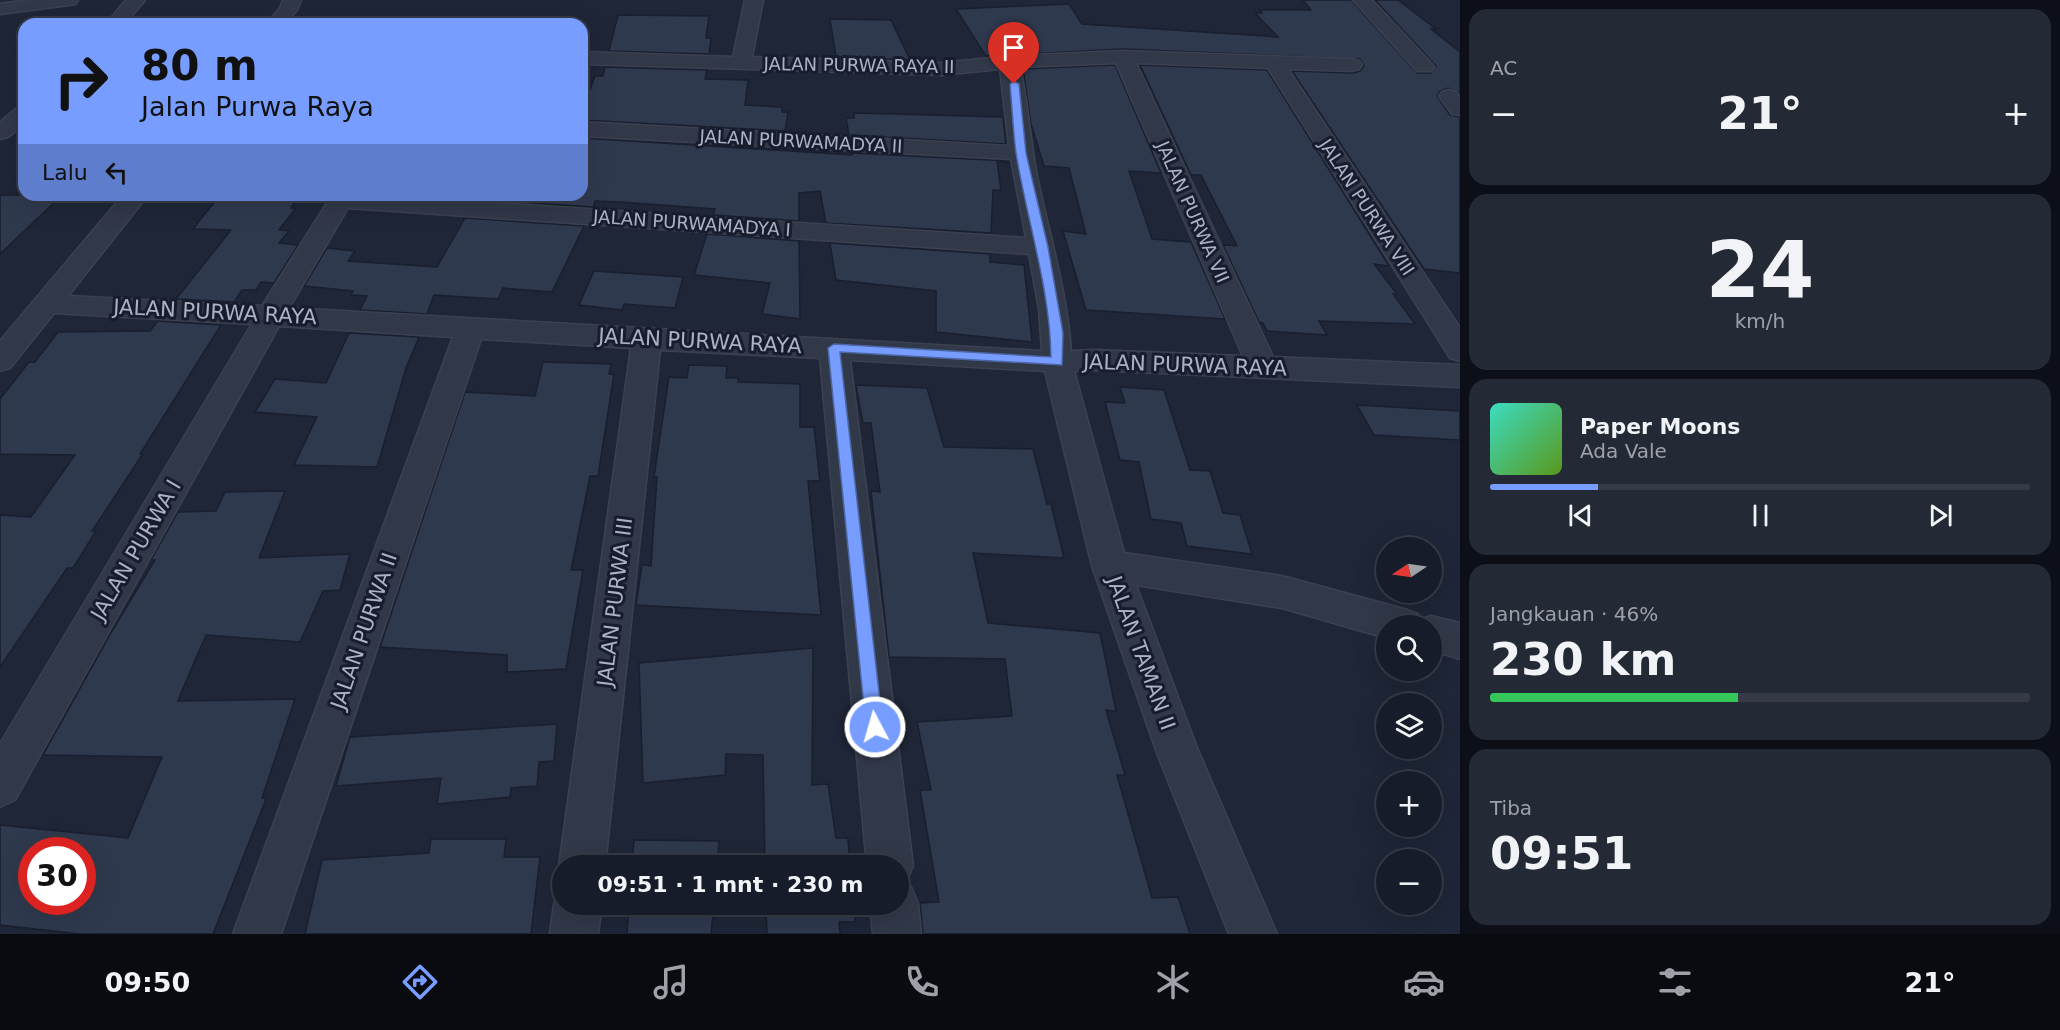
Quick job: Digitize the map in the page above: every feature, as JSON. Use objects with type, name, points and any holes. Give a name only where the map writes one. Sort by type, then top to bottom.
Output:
[{"type":"street","points":[[0,9],[69,0]]},
{"type":"street","points":[[120,18],[136,0]]},
{"type":"street","points":[[281,18],[288,10],[292,0]]},
{"type":"street","points":[[741,64],[754,0]]},
{"type":"street","points":[[1362,0],[1424,67]]},
{"type":"street","points":[[1012,73],[1124,57],[1352,65]]},
{"type":"street","name":"JALAN PURWA VII","points":[[1124,57],[1263,367]]},
{"type":"street","name":"JALAN PURWA RAYA II","points":[[588,58],[1012,73]]},
{"type":"street","name":"JALAN PURWA VIII","points":[[1274,62],[1460,351]]},
{"type":"street","name":"JALAN TAMAN II","points":[[1012,73],[1021,153],[1042,247],[1057,333],[1057,362],[1110,566],[1178,753],[1253,934]]},
{"type":"street","points":[[0,132],[18,118]]},
{"type":"street","name":"JALAN PURWAMADYA II","points":[[588,129],[1021,153]]},
{"type":"street","points":[[0,361],[131,201]]},
{"type":"street","name":"JALAN PURWA I","points":[[0,785],[271,315],[341,201]]},
{"type":"street","name":"JALAN PURWAMADYA I","points":[[386,201],[1042,247]]},
{"type":"street","name":"JALAN PURWA RAYA","points":[[48,304],[271,315],[1057,362],[1094,360],[1460,376]]},
{"type":"street","name":"JALAN PURWA II","points":[[258,934],[470,328]]},
{"type":"street","name":"JALAN PURWA III","points":[[583,855],[647,339]]},
{"type":"street","points":[[834,348],[889,855]]},
{"type":"street","points":[[1110,566],[1282,592],[1376,618]]},
{"type":"street","points":[[1442,636],[1460,641]]},
{"type":"street","points":[[574,934],[577,915]]},
{"type":"street","points":[[895,915],[897,934]]},
{"type":"building","points":[[1303,0],[1351,0],[1417,73],[1431,73],[1436,66],[1375,0],[1398,0],[1436,29],[1431,29],[1460,52],[1460,93],[1448,88],[1440,91],[1437,96],[1450,115],[1460,117],[1460,273],[1424,269],[1292,71],[1353,73],[1360,71],[1364,66],[1360,59],[1123,49],[986,56],[956,9],[1069,4],[1082,24],[1278,37],[1255,13],[1262,13],[1260,10],[1311,10]]},
{"type":"building","points":[[618,15],[709,16],[706,38],[711,38],[709,54],[609,51]]},
{"type":"building","points":[[830,19],[891,20],[910,60],[836,57]]},
{"type":"building","points":[[1115,65],[1161,173],[1129,171],[1152,239],[1191,242],[1225,319],[1086,310],[1063,231],[1086,234],[1069,168],[1044,166],[1031,124],[1023,69]]},
{"type":"building","points":[[1140,65],[1267,70],[1389,266],[1374,264],[1397,294],[1393,294],[1415,324],[1319,321],[1327,335],[1267,331],[1263,323],[1259,322],[1223,245],[1237,246],[1201,175],[1191,175]]},
{"type":"building","points":[[605,67],[707,70],[705,79],[748,80],[745,105],[782,107],[782,112],[788,112],[785,131],[588,120],[588,95],[595,76],[603,76]]},
{"type":"building","points":[[854,113],[1003,117],[1006,144],[849,135],[846,118],[854,118]]},
{"type":"building","points":[[588,138],[852,155],[852,153],[1009,161],[1009,163],[997,161],[1001,190],[993,190],[991,233],[826,223],[820,191],[799,193],[799,221],[713,215],[715,209],[620,202],[595,201],[593,207],[504,201],[588,201]]},
{"type":"building","points":[[0,195],[18,195],[18,201],[56,201],[0,254]]},
{"type":"building","points":[[215,201],[296,201],[291,208],[296,208],[279,230],[289,231],[279,243],[298,245],[274,283],[261,282],[256,290],[242,290],[234,302],[176,299],[231,230],[193,229]]},
{"type":"building","points":[[465,218],[584,226],[552,292],[503,288],[498,299],[434,295],[427,314],[360,310],[367,296],[351,295],[353,291],[304,286],[327,248],[355,251],[348,261],[437,267]]},
{"type":"building","points":[[707,234],[799,241],[800,319],[762,314],[770,283],[694,275]]},
{"type":"building","points":[[830,243],[990,254],[990,262],[1024,265],[1032,342],[936,332],[936,291],[836,280]]},
{"type":"building","points":[[594,271],[683,277],[675,308],[624,304],[622,310],[579,305]]},
{"type":"building","points":[[158,321],[221,325],[140,454],[142,455],[92,531],[96,531],[73,568],[67,568],[0,667],[0,515],[31,517],[75,455],[0,454],[0,399],[29,362],[35,362],[58,332],[150,331]]},
{"type":"building","points":[[349,333],[419,337],[406,368],[377,467],[294,465],[317,417],[255,412],[275,379],[326,383]]},
{"type":"building","points":[[543,362],[611,364],[609,374],[614,374],[598,476],[590,476],[571,570],[583,570],[566,669],[507,672],[507,655],[380,647],[465,392],[535,396]]},
{"type":"building","points":[[689,365],[727,366],[726,378],[738,378],[738,382],[800,384],[800,427],[814,427],[820,481],[808,481],[821,615],[636,605],[642,565],[651,566],[657,477],[654,477],[669,377],[687,378]]},
{"type":"building","points":[[856,385],[927,388],[944,447],[1033,449],[1047,504],[1051,504],[1064,558],[973,553],[988,623],[1100,633],[1116,711],[1106,710],[1125,775],[1117,775],[1152,898],[1178,897],[1190,934],[923,934],[920,903],[939,902],[920,790],[931,790],[917,722],[1012,716],[1005,659],[889,657],[871,491],[880,492],[871,423],[863,423]]},
{"type":"building","points":[[1120,387],[1164,390],[1190,470],[1210,471],[1223,513],[1240,515],[1252,554],[1187,546],[1181,523],[1151,519],[1139,462],[1120,460],[1105,402],[1125,403]]},
{"type":"building","points":[[1357,405],[1460,411],[1460,440],[1374,435]]},
{"type":"building","points":[[285,491],[259,558],[350,554],[340,590],[323,591],[300,642],[206,635],[178,701],[295,699],[262,798],[266,799],[213,934],[80,934],[0,925],[0,825],[128,838],[162,757],[43,755],[112,631],[155,560],[151,560],[178,512],[216,511],[225,492]]},
{"type":"building","points":[[813,648],[812,785],[828,784],[836,838],[848,838],[849,855],[765,855],[763,755],[726,754],[725,775],[643,783],[639,663]]},
{"type":"building","points":[[557,724],[554,761],[539,762],[537,786],[511,788],[510,797],[437,804],[441,778],[336,786],[350,737]]},
{"type":"building","points":[[431,839],[506,839],[504,857],[540,857],[531,934],[305,934],[322,860],[429,853]]},
{"type":"building","points":[[634,840],[719,841],[718,855],[633,855]]},
{"type":"building","points":[[628,915],[713,915],[711,934],[627,934]]},
{"type":"building","points":[[766,915],[855,915],[855,922],[839,922],[840,934],[767,934]]},
{"type":"route","points":[[875,727],[834,348],[1057,362],[1057,333],[1042,247],[1021,153],[1014,84]]}]
